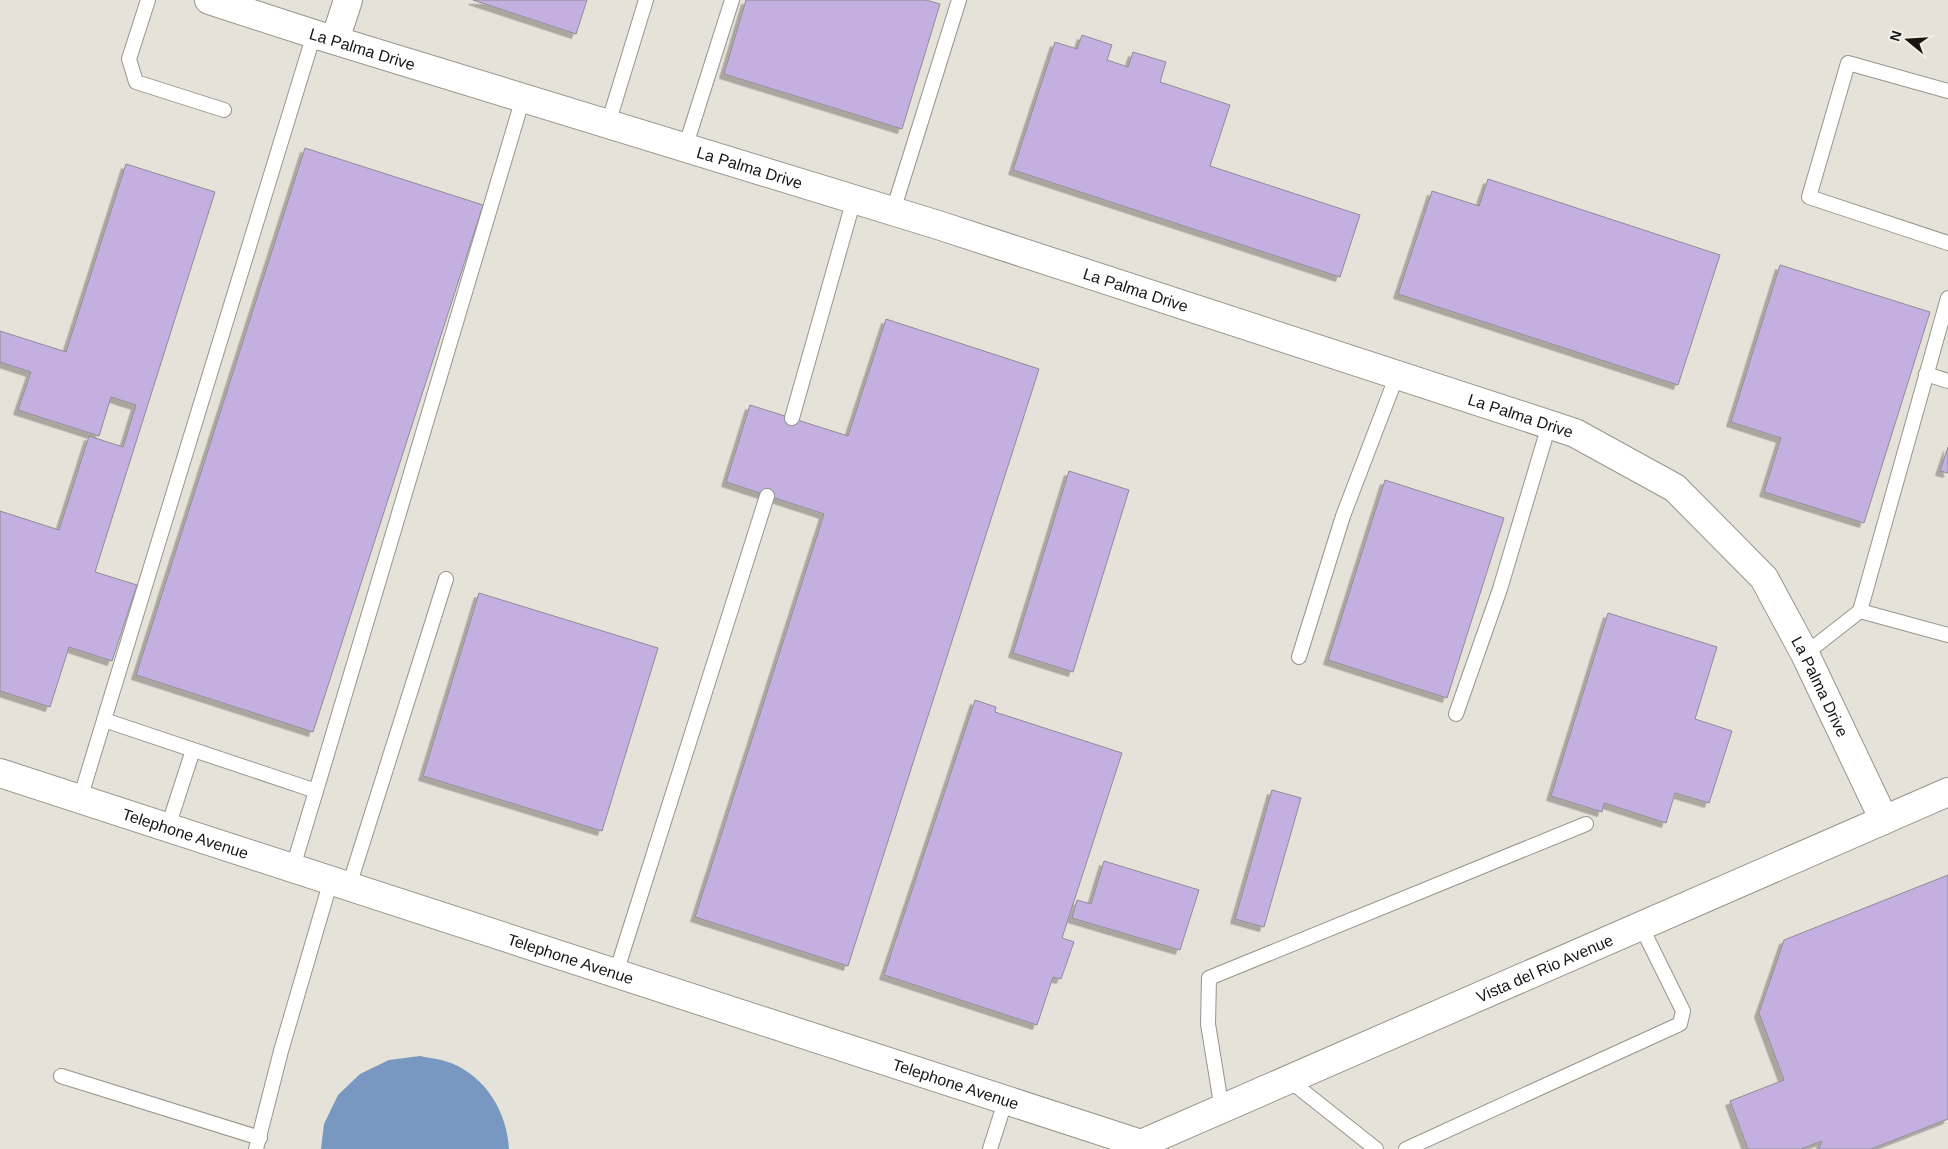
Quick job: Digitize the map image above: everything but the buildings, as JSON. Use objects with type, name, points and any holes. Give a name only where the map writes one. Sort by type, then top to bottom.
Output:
[{"type":"street","name":"La Palma Drive","points":[[208,0],[893,211],[1575,433],[1675,488],[1764,578],[1805,654],[1884,820]]},
{"type":"street","points":[[324,37],[348,0]]},
{"type":"street","name":"Telephone Avenue","points":[[0,773],[1141,1144]]},
{"type":"street","name":"Vista del Rio Avenue","points":[[1141,1144],[1948,792]]},
{"type":"lane","points":[[148,0],[128,59],[136,82],[224,110]]},
{"type":"lane","points":[[608,124],[646,0]]},
{"type":"lane","points":[[685,148],[732,0]]},
{"type":"lane","points":[[893,211],[959,0]]},
{"type":"lane","points":[[80,799],[324,37]]},
{"type":"lane","points":[[1948,92],[1848,63],[1808,197],[1948,243]]},
{"type":"lane","points":[[293,868],[523,98]]},
{"type":"lane","points":[[792,418],[854,199]]},
{"type":"lane","points":[[1805,654],[1860,611],[1948,298]]},
{"type":"lane","points":[[1926,374],[1948,381]]},
{"type":"lane","points":[[1299,657],[1343,516],[1396,375]]},
{"type":"lane","points":[[1456,714],[1500,588],[1549,425]]},
{"type":"lane","points":[[616,972],[767,496]]},
{"type":"lane","points":[[61,1076],[258,1143],[281,1051],[446,579]]},
{"type":"lane","points":[[1860,611],[1948,635]]},
{"type":"lane","points":[[104,720],[316,791]]},
{"type":"lane","points":[[168,827],[193,750]]},
{"type":"lane","points":[[1222,1110],[1208,1024],[1209,978],[1586,824]]},
{"type":"lane","points":[[1406,1149],[1680,1024],[1683,1011],[1640,926]]},
{"type":"lane","points":[[1289,1080],[1376,1149]]},
{"type":"lane","points":[[990,1149],[1006,1099]]},
{"type":"water","points":[[420,1056],[451,1063],[475,1077],[492,1097],[499,1109],[504,1122],[509,1149],[321,1149],[324,1124],[338,1095],[360,1074],[389,1060]]}]
